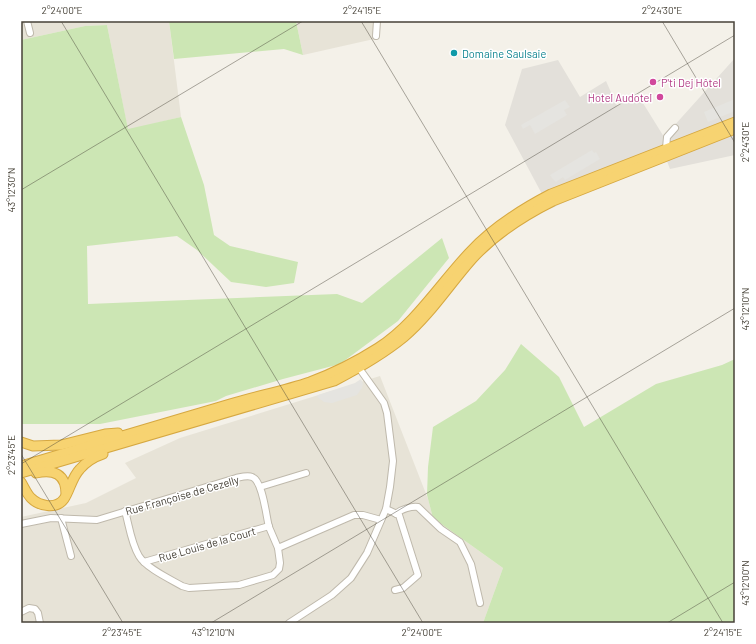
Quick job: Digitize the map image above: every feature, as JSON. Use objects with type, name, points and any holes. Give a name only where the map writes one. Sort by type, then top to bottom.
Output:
[{"type":"highway","points":[[21,466],[239,401],[308,383],[332,374],[356,362],[380,347],[400,330],[424,307],[468,254],[500,224],[525,207],[550,194],[735,122]]},
{"type":"highway","points":[[21,473],[334,381],[359,368],[384,352],[404,336],[429,311],[482,249],[505,229],[524,216],[553,201],[735,129]]},
{"type":"highway","points":[[66,496],[65,483],[61,476],[53,472],[43,471],[21,481],[30,497],[37,503],[45,506],[54,506],[62,501],[66,496],[78,470],[94,458],[109,452],[189,428],[237,410]]},
{"type":"highway","points":[[21,442],[33,446],[61,445],[105,434],[135,432]]},
{"type":"street","points":[[26,21],[30,33]]},
{"type":"street","points":[[376,36],[377,21]]},
{"type":"street","points":[[666,148],[667,137],[675,128]]},
{"type":"street","points":[[289,623],[332,595],[351,578],[367,553],[386,509],[393,461],[387,412],[384,403],[359,368]]},
{"type":"street","points":[[125,511],[135,547],[139,556],[144,562],[182,586],[189,588],[239,585],[273,575],[279,569],[280,563],[278,548],[269,526],[260,487],[306,473]]},
{"type":"street","name":"Rue Françoise de Cezelly","points":[[21,524],[51,518],[97,520],[236,478],[248,476],[253,477],[260,487]]},
{"type":"street","points":[[396,514],[399,510],[415,506],[418,507],[441,529],[460,542],[471,564],[480,604]]},
{"type":"street","points":[[386,509],[399,515],[418,575],[403,588],[395,590]]},
{"type":"street","points":[[278,548],[354,515],[363,514],[381,520]]},
{"type":"street","points":[[61,518],[70,556]]},
{"type":"street","name":"Rue Louis de la Court","points":[[144,562],[269,526]]},
{"type":"street","points":[[21,612],[29,608],[35,609],[40,623]]},
{"type":"shaded area","points":[[21,21],[110,21],[110,23],[169,21],[181,117],[128,130],[107,25],[85,26],[21,40]]},
{"type":"shaded area","points":[[296,21],[377,21],[374,39],[303,55]]},
{"type":"shaded area","points":[[735,58],[735,155],[670,169],[667,161],[597,187],[550,209],[505,125],[522,69],[558,60],[580,97],[606,81],[617,106],[638,95],[664,137]]},
{"type":"shaded area","points":[[735,99],[735,111],[708,122],[704,112]]},
{"type":"shaded area","points":[[565,100],[570,107],[564,110],[567,115],[535,134],[530,125],[523,129],[521,125]]},
{"type":"shaded area","points":[[592,150],[594,153],[596,152],[600,159],[565,180],[563,177],[556,182],[550,175]]},
{"type":"shaded area","points":[[380,376],[428,499],[433,518],[503,568],[483,623],[21,623],[21,517],[86,503],[136,478],[125,463],[180,438]]},
{"type":"shaded area","points":[[361,379],[363,384],[362,388],[357,395],[332,403],[324,402],[317,397],[318,395],[355,383]]},
{"type":"green space","points":[[169,21],[296,21],[303,55],[284,49],[174,59]]},
{"type":"green space","points":[[107,25],[128,129],[181,117],[204,185],[214,235],[230,246],[298,262],[294,283],[266,287],[231,282],[197,250],[177,236],[87,246],[88,304],[337,294],[362,303],[442,238],[449,258],[398,321],[340,364],[226,396],[216,401],[100,424],[21,424],[21,40],[85,26]]},
{"type":"green space","points":[[521,344],[559,377],[584,427],[656,384],[722,365],[735,359],[735,623],[483,623],[503,568],[433,518],[427,495],[428,467],[433,427],[476,401],[505,370]]},
{"type":"place","name":"Domaine Saulsaie","points":[[454,53]]},
{"type":"place","name":"P'ti Dej Hôtel","points":[[653,82]]},
{"type":"place","name":"Hotel Audotel","points":[[660,97]]}]
